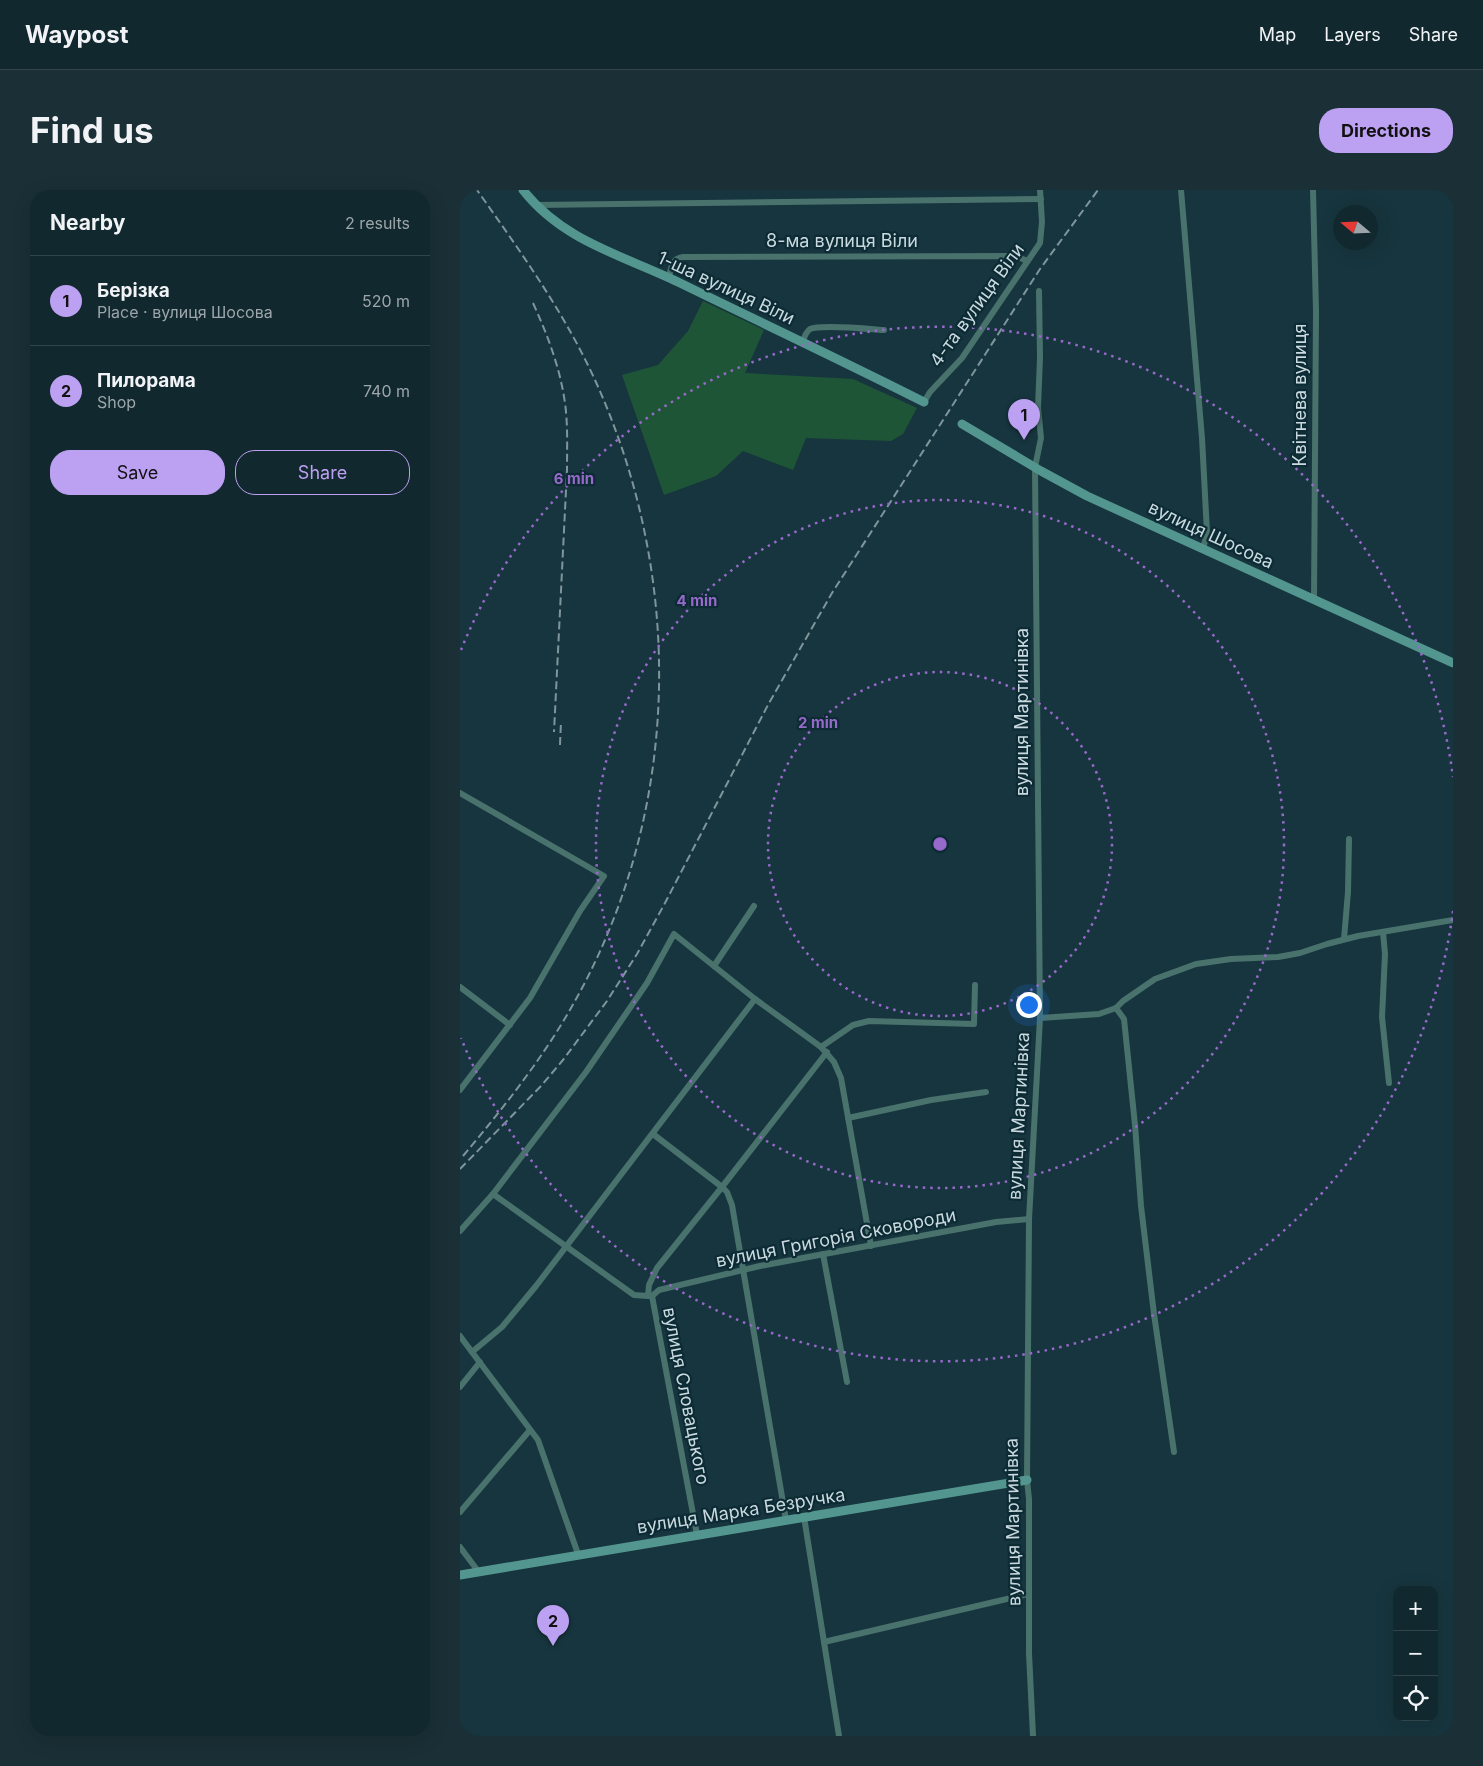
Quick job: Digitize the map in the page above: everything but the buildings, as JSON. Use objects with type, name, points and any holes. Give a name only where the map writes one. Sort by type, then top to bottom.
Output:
[{"type":"main road","name":"1-ша вулиця Віли","points":[[522,190],[534,205],[550,218],[584,240],[669,278],[924,402]]},
{"type":"main road","name":"вулиця Шосова","points":[[962,424],[1087,496],[1453,663]]},
{"type":"main road","name":"вулиця Марка Безручка","points":[[460,1575],[1027,1480]]},
{"type":"street","name":"4-та вулиця Віли","points":[[924,402],[930,392],[962,358],[1040,242],[1042,235],[1040,190]]},
{"type":"street","points":[[1182,190],[1202,438],[1207,533],[1204,549]]},
{"type":"street","name":"Квітнева вулиця","points":[[1313,190],[1316,311],[1314,600]]},
{"type":"street","points":[[534,205],[1041,199]]},
{"type":"street","name":"8-ма вулиця Віли","points":[[669,278],[672,264],[675,260],[682,257],[1016,256],[1027,261]]},
{"type":"street","name":"вулиця Мартинівка","points":[[1033,1736],[1028,1594],[1027,1480],[1029,1219],[1040,1018],[1035,467],[1041,438],[1038,407],[1040,358],[1039,291]]},
{"type":"street","points":[[803,342],[805,334],[818,327],[884,330]]},
{"type":"street","points":[[460,793],[604,876],[580,911],[530,998],[460,1090]]},
{"type":"street","points":[[1344,939],[1348,892],[1349,839]]},
{"type":"street","points":[[714,966],[754,906]]},
{"type":"street","points":[[1040,1018],[1099,1014],[1116,1008],[1122,1000],[1155,979],[1196,964],[1231,959],[1278,957],[1300,953],[1344,939],[1453,920]]},
{"type":"street","points":[[1384,932],[1385,954],[1382,1017],[1389,1083]]},
{"type":"street","points":[[460,1231],[493,1194],[586,1072],[646,983],[674,934],[755,999],[821,1047],[834,1062],[841,1078],[871,1246]]},
{"type":"street","points":[[821,1047],[853,1025],[869,1021],[974,1024],[975,985]]},
{"type":"street","points":[[460,987],[510,1025]]},
{"type":"street","points":[[472,1352],[502,1326],[567,1247],[755,999]]},
{"type":"street","points":[[1116,1008],[1124,1019],[1146,1245],[1174,1452]]},
{"type":"street","points":[[493,1194],[634,1295],[650,1296],[649,1285],[657,1268],[826,1052]]},
{"type":"street","points":[[848,1118],[931,1100],[986,1092]]},
{"type":"street","points":[[653,1134],[722,1187],[727,1192],[732,1205],[786,1520]]},
{"type":"street","name":"вулиця Григорія Сковороди","points":[[650,1296],[659,1290],[742,1270],[996,1222],[1029,1219]]},
{"type":"street","points":[[823,1254],[847,1382]]},
{"type":"street","name":"вулиця Словацького","points":[[650,1296],[697,1534]]},
{"type":"street","points":[[460,1336],[538,1440],[578,1554]]},
{"type":"street","points":[[460,1387],[480,1362]]},
{"type":"street","points":[[460,1512],[530,1430]]},
{"type":"street","points":[[804,1517],[839,1736]]},
{"type":"street","points":[[460,1547],[478,1571]]},
{"type":"street","points":[[824,1642],[1028,1594]]},
{"type":"green space","points":[[703,301],[764,330],[745,373],[853,379],[917,408],[903,434],[891,441],[806,438],[793,470],[743,451],[716,476],[664,495],[622,375],[658,365],[688,331]]},
{"type":"railway","points":[[463,1156],[537,1062],[563,1022],[610,927],[636,851],[652,772],[659,693],[656,613],[645,534],[624,456],[595,380],[570,330],[540,282],[477,190]]},
{"type":"railway","points":[[460,1169],[541,1086],[607,1001],[637,954],[769,703],[832,593],[1040,269],[1098,190]]},
{"type":"railway","points":[[533,303],[557,365],[567,420],[567,470],[554,732]]},
{"type":"railway","points":[[560,745],[561,721]]},
{"type":"place","name":"Берізка","points":[[1024,440]]},
{"type":"place","name":"Пилорама","points":[[553,1646]]}]
